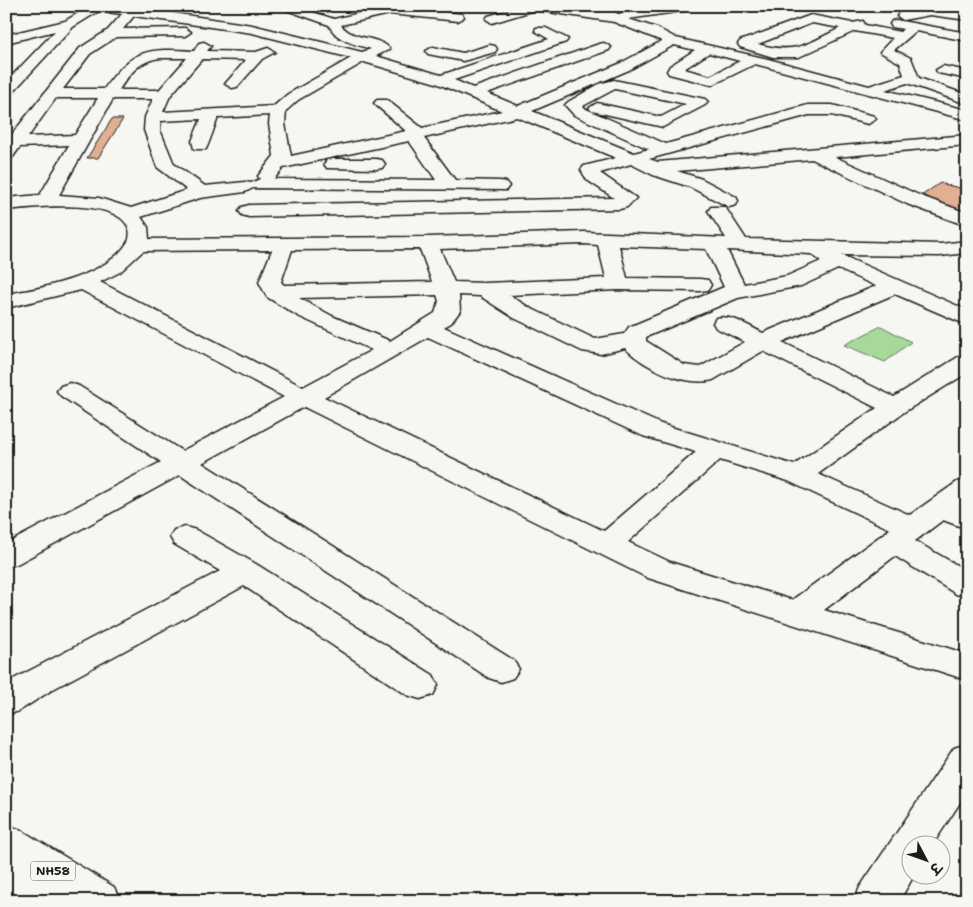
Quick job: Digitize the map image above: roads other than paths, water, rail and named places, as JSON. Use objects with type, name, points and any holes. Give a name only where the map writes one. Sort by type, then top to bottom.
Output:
[{"type":"main road","points":[[153,117],[211,114],[276,103],[293,97],[362,57],[383,49],[350,38],[335,26],[282,6]]},
{"type":"main road","points":[[409,12],[433,6]]},
{"type":"main road","points":[[391,65],[433,51],[457,36],[461,25],[458,17],[462,8],[468,6]]},
{"type":"main road","points":[[508,6],[487,16],[531,6],[611,32],[652,31],[666,45]]},
{"type":"main road","points":[[596,6],[662,12],[690,6]]},
{"type":"main road","points":[[596,6],[611,32]]},
{"type":"main road","points":[[6,91],[69,24],[92,7],[151,9],[190,19],[218,22],[303,41],[442,80],[631,158],[641,186]]},
{"type":"main road","points":[[252,29],[335,7],[369,13]]},
{"type":"main road","points":[[11,148],[86,51],[151,9]]},
{"type":"main road","points":[[826,9],[876,20],[908,32]]},
{"type":"main road","points":[[327,47],[336,42],[315,33],[369,13],[390,10],[458,17]]},
{"type":"main road","points":[[473,93],[611,32],[641,10]]},
{"type":"main road","points":[[768,64],[846,30],[876,20],[930,10],[967,16]]},
{"type":"main road","points":[[903,16],[967,26]]},
{"type":"main road","points":[[820,76],[789,84],[745,44],[815,19],[846,30],[908,32],[933,28],[967,36]]},
{"type":"main road","points":[[769,20],[800,24]]},
{"type":"main road","points":[[113,33],[218,22]]},
{"type":"main road","points":[[196,193],[196,188],[166,166],[152,130],[153,117],[198,55],[218,22]]},
{"type":"main road","points":[[526,22],[546,29],[568,30]]},
{"type":"main road","points":[[6,33],[22,28],[40,30],[69,24]]},
{"type":"main road","points":[[6,39],[22,28]]},
{"type":"main road","points":[[525,37],[546,29]]},
{"type":"main road","points":[[442,80],[561,40],[546,29]]},
{"type":"main road","points":[[908,32],[888,49],[888,52],[906,61],[912,75],[909,79]]},
{"type":"main road","points":[[433,51],[463,57],[500,46],[474,40]]},
{"type":"main road","points":[[120,51],[127,43],[135,41],[187,42],[180,54]]},
{"type":"main road","points":[[26,51],[120,51],[146,57],[180,54],[256,56],[303,41]]},
{"type":"main road","points":[[642,44],[705,50],[820,76],[870,90],[925,113]]},
{"type":"main road","points":[[241,238],[249,211],[252,186],[286,163],[517,112],[624,67],[666,45]]},
{"type":"main road","points":[[705,50],[674,69],[674,71],[712,81],[752,60]]},
{"type":"main road","points":[[222,97],[237,89],[256,56]]},
{"type":"main road","points":[[47,200],[107,93],[135,62],[146,57]]},
{"type":"main road","points":[[944,70],[967,75]]},
{"type":"main road","points":[[843,102],[870,90],[909,79],[967,100]]},
{"type":"main road","points":[[608,85],[634,87],[700,102],[659,122],[575,103],[608,85]]},
{"type":"main road","points":[[783,163],[776,148],[778,146],[855,134],[898,134],[950,94],[967,86]]},
{"type":"main road","points":[[597,108],[634,87]]},
{"type":"main road","points":[[16,104],[107,93],[167,98]]},
{"type":"main road","points":[[820,102],[875,116],[925,113],[967,115]]},
{"type":"main road","points":[[875,116],[843,102],[820,102],[800,112],[740,124],[664,149],[594,168],[590,173],[641,186],[696,184],[727,179],[783,163],[812,152],[967,140]]},
{"type":"main road","points":[[276,103],[277,124],[283,157],[286,163]]},
{"type":"main road","points":[[382,103],[416,135],[425,154],[448,185]]},
{"type":"main road","points":[[575,103],[573,106],[580,112],[664,149]]},
{"type":"main road","points":[[740,124],[766,105],[800,112]]},
{"type":"main road","points":[[689,108],[740,124]]},
{"type":"main road","points":[[200,145],[200,136],[208,126],[211,114]]},
{"type":"main road","points":[[855,134],[875,116]]},
{"type":"main road","points":[[11,148],[81,140]]},
{"type":"main road","points":[[368,145],[386,186]]},
{"type":"main road","points":[[812,152],[914,200],[967,220]]},
{"type":"main road","points":[[286,163],[376,164]]},
{"type":"main road","points":[[249,211],[421,208],[641,186],[783,163]]},
{"type":"main road","points":[[696,184],[724,206],[735,286],[732,293]]},
{"type":"main road","points":[[414,185],[421,208]]},
{"type":"main road","points":[[128,215],[196,193],[252,186],[500,186]]},
{"type":"main road","points":[[241,238],[284,245],[428,243],[594,235],[641,186]]},
{"type":"main road","points":[[6,204],[47,200],[80,201],[108,206],[128,215],[138,224],[138,240],[117,265],[82,282],[6,301]]},
{"type":"main road","points":[[594,235],[618,284]]},
{"type":"main road","points":[[138,240],[594,235],[728,240],[930,238],[967,246]]},
{"type":"main road","points":[[728,240],[810,248],[940,250],[967,246]]},
{"type":"main road","points":[[6,557],[428,329],[449,311],[450,301],[428,243]]},
{"type":"main road","points":[[284,245],[270,282],[275,292],[294,305],[391,350]]},
{"type":"main road","points":[[810,248],[967,318]]},
{"type":"main road","points":[[940,250],[967,262]]},
{"type":"main road","points":[[485,290],[522,313],[590,346],[601,347],[633,339],[637,332],[732,293],[793,281],[840,261]]},
{"type":"main road","points":[[82,282],[304,397],[659,570],[798,612],[967,667]]},
{"type":"main road","points":[[275,292],[444,288],[485,290],[618,284],[700,285]]},
{"type":"main road","points":[[633,339],[635,345],[678,372],[704,375],[764,341],[895,286]]},
{"type":"main road","points":[[724,323],[895,407]]},
{"type":"main road","points":[[428,329],[652,430],[798,475],[904,535],[967,586]]},
{"type":"main road","points":[[798,475],[895,407],[967,362]]},
{"type":"main road","points":[[70,391],[501,669]]},
{"type":"main road","points":[[607,544],[716,449]]},
{"type":"main road","points":[[798,612],[904,535],[954,514],[967,488]]},
{"type":"main road","points":[[185,537],[245,572],[420,686]]},
{"type":"main road","points":[[6,701],[51,675],[245,572]]},
{"type":"main road","points":[[918,834],[967,759]]},
{"type":"main road","name":"NH58","points":[[6,843],[98,901]]},
{"type":"main road","points":[[875,901],[900,862]]},
{"type":"main road","points":[[6,869],[56,901]]}]
